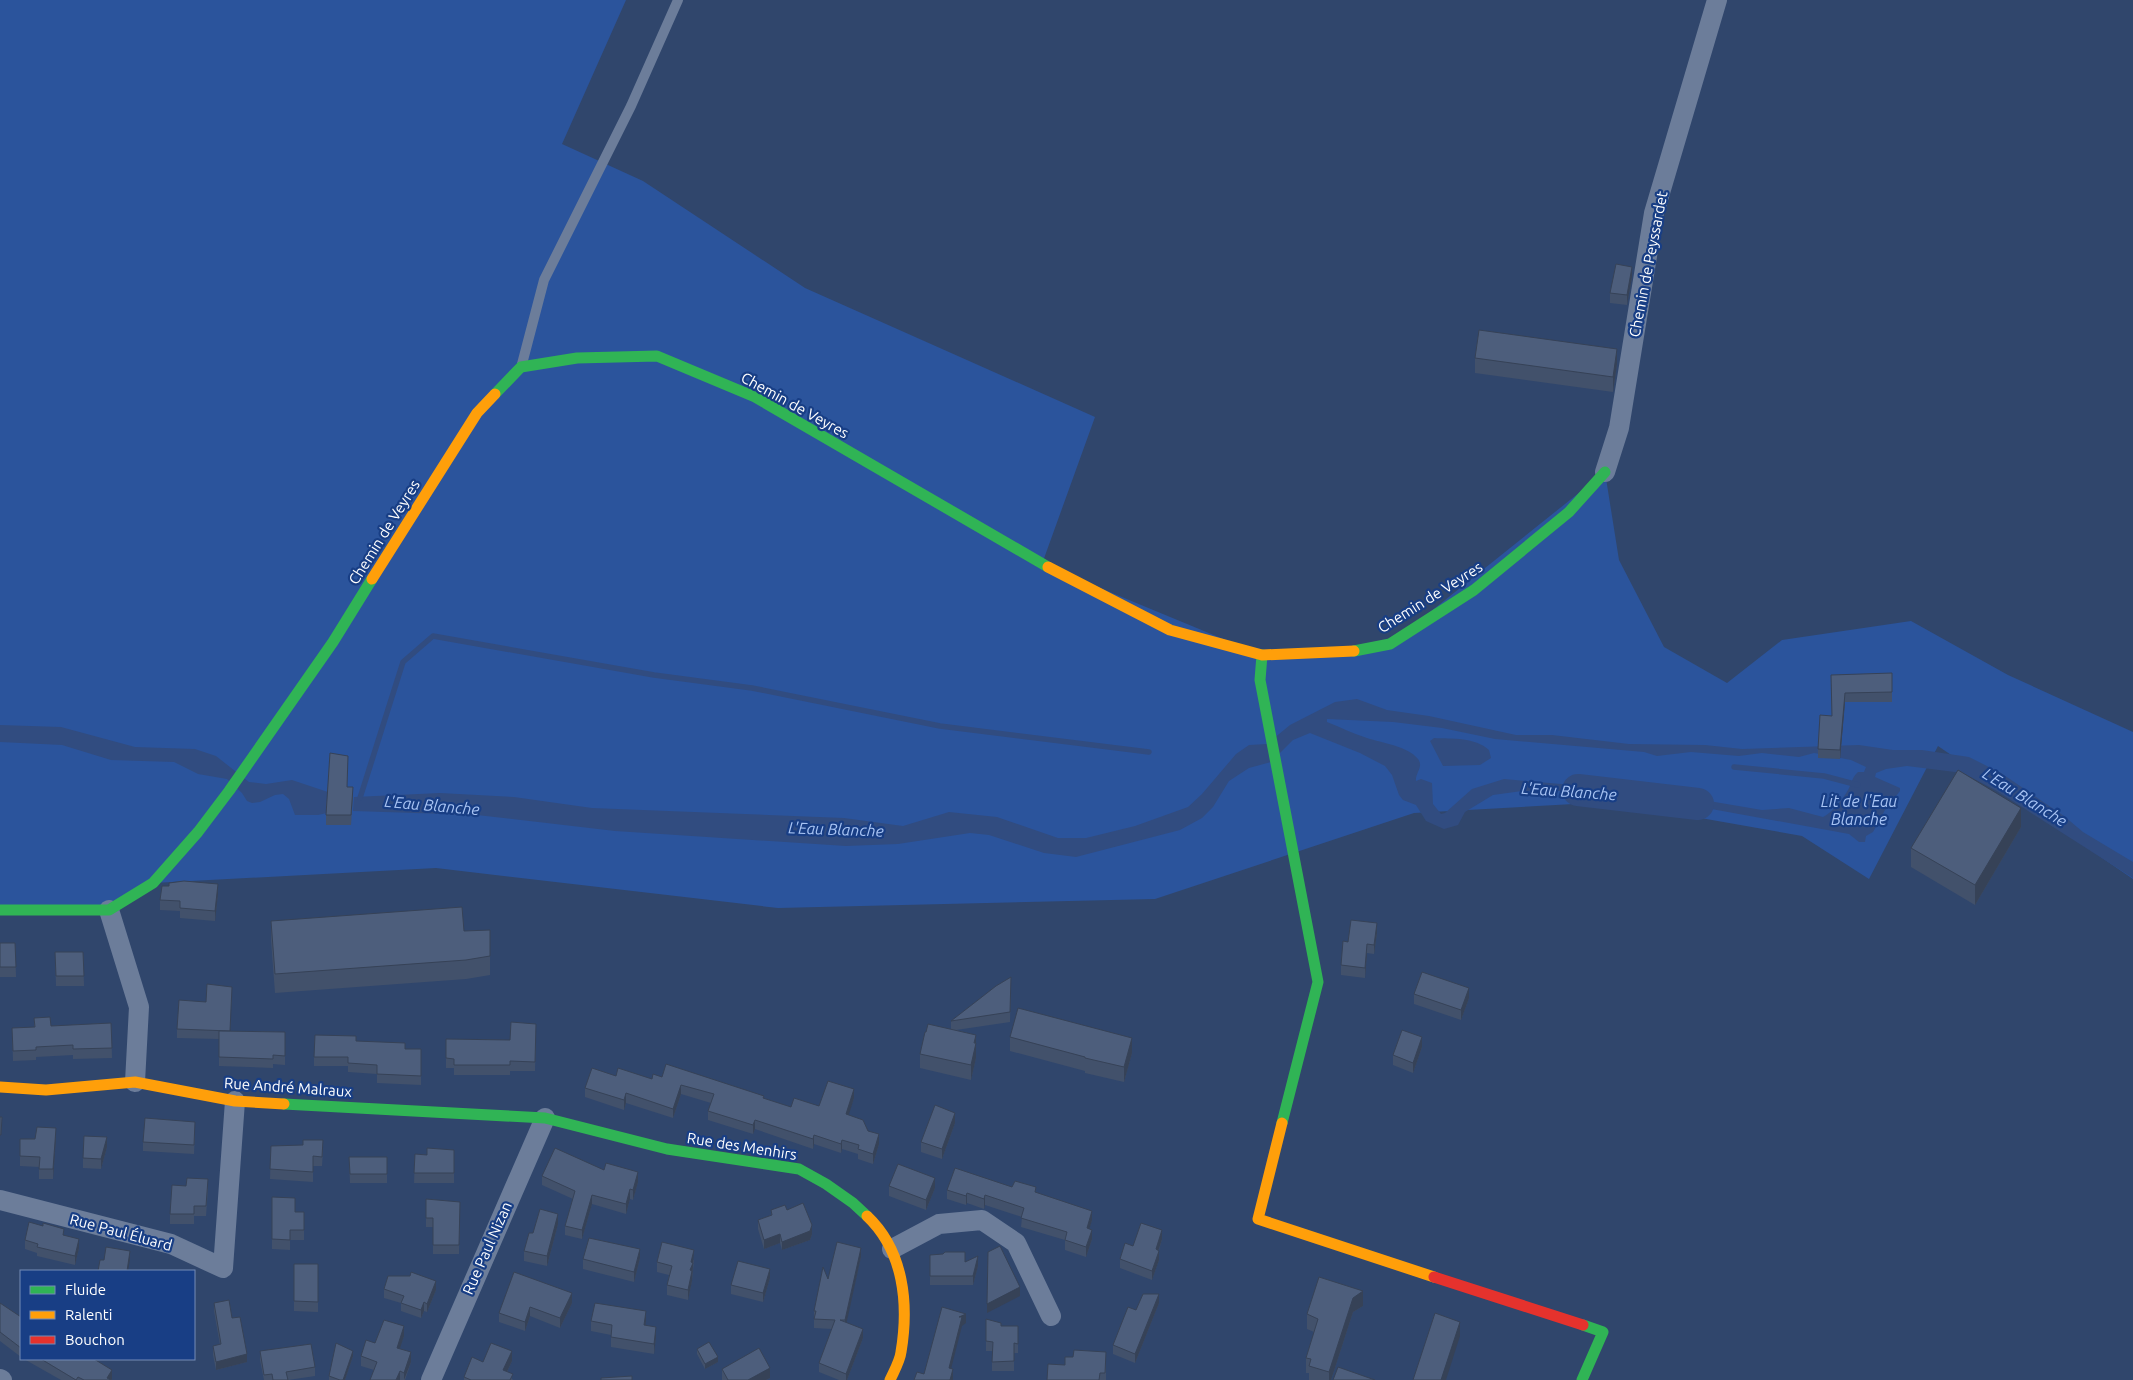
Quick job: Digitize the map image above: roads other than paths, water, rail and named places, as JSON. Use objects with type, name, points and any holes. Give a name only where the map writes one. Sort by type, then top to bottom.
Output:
[{"type":"street","name":"Chemin de Peyssardet","points":[[1606,472],[1620,428],[1654,213],[1717,0]]},
{"type":"street","name":"Chemin de Veyres","points":[[109,910],[153,883],[198,832],[245,769],[333,642],[477,413],[521,367],[577,358],[658,356],[755,397],[1042,564],[1170,630],[1262,654],[1345,652],[1390,644],[1474,590],[1569,512],[1606,472]]},
{"type":"street","points":[[1262,654],[1260,680],[1318,982],[1258,1219],[1603,1332],[1582,1380]]},
{"type":"street","points":[[0,910],[109,910],[139,1007],[135,1082]]},
{"type":"street","name":"Rue André Malraux","points":[[0,1087],[46,1090],[135,1082],[235,1101],[545,1118]]},
{"type":"street","name":"Rue Paul Éluard","points":[[0,1200],[171,1244],[223,1268],[235,1101]]},
{"type":"street","name":"Rue des Menhirs","points":[[545,1118],[668,1149],[800,1169],[854,1202],[873,1222],[892,1249],[901,1274],[904,1306],[901,1353],[890,1380]]},
{"type":"street","name":"Rue Paul Nizan","points":[[431,1380],[545,1118]]},
{"type":"street","points":[[892,1249],[939,1224],[982,1220],[1016,1243],[1051,1316]]},
{"type":"lane","points":[[521,367],[544,280],[631,106],[678,0]]},
{"type":"water","name":"Lit de l'Eau Blanche","points":[[1357,699],[1387,710],[1429,716],[1516,735],[1552,735],[1629,744],[1705,745],[1742,749],[1859,745],[1893,750],[1922,750],[1969,757],[2001,773],[2064,816],[2083,832],[2133,862],[2133,878],[1997,791],[1963,773],[1907,766],[1886,769],[1876,773],[1875,777],[1900,788],[1900,791],[1885,810],[1873,832],[1866,836],[1865,842],[1859,842],[1849,834],[1640,796],[1603,795],[1580,791],[1522,791],[1493,795],[1465,812],[1458,825],[1444,829],[1426,821],[1416,805],[1403,800],[1399,795],[1392,775],[1385,766],[1360,753],[1310,733],[1293,740],[1271,762],[1249,768],[1229,781],[1213,807],[1202,818],[1180,830],[1076,857],[1044,853],[989,835],[970,833],[898,844],[846,846],[615,831],[477,815],[353,811],[354,797],[440,793],[514,797],[592,808],[844,818],[903,826],[949,812],[997,817],[1058,838],[1086,838],[1135,826],[1188,807],[1202,794],[1236,754],[1249,745],[1267,744],[1290,725],[1335,702]],"holes":[[[1327,719],[1393,722],[1442,728],[1495,739],[1644,752],[1657,756],[1691,752],[1739,756],[1762,753],[1799,757],[1814,753],[1851,760],[1866,767],[1864,772],[1856,774],[1840,801],[1823,817],[1789,808],[1762,810],[1662,793],[1504,779],[1472,789],[1445,813],[1441,814],[1433,804],[1432,783],[1421,779],[1416,781],[1420,762],[1414,755],[1394,745],[1367,738],[1327,722]]]},
{"type":"water","points":[[0,725],[61,727],[135,747],[195,749],[216,756],[249,782],[266,784],[292,780],[328,792],[327,813],[295,815],[289,799],[283,794],[252,803],[247,801],[242,793],[227,779],[198,774],[174,762],[111,760],[62,745],[0,742]]},
{"type":"water","points":[[1434,738],[1477,743],[1489,750],[1491,758],[1480,765],[1443,766],[1430,741]]},
{"type":"waterway","name":"L'Eau Blanche","points":[[360,798],[403,662],[433,636],[654,675],[752,688],[940,726],[1149,752]]},
{"type":"waterway","name":"L'Eau Blanche","points":[[1734,767],[1824,776],[1858,785]]},
{"type":"waterway","name":"L'Eau Blanche","points":[[1578,790],[1698,804]]}]
